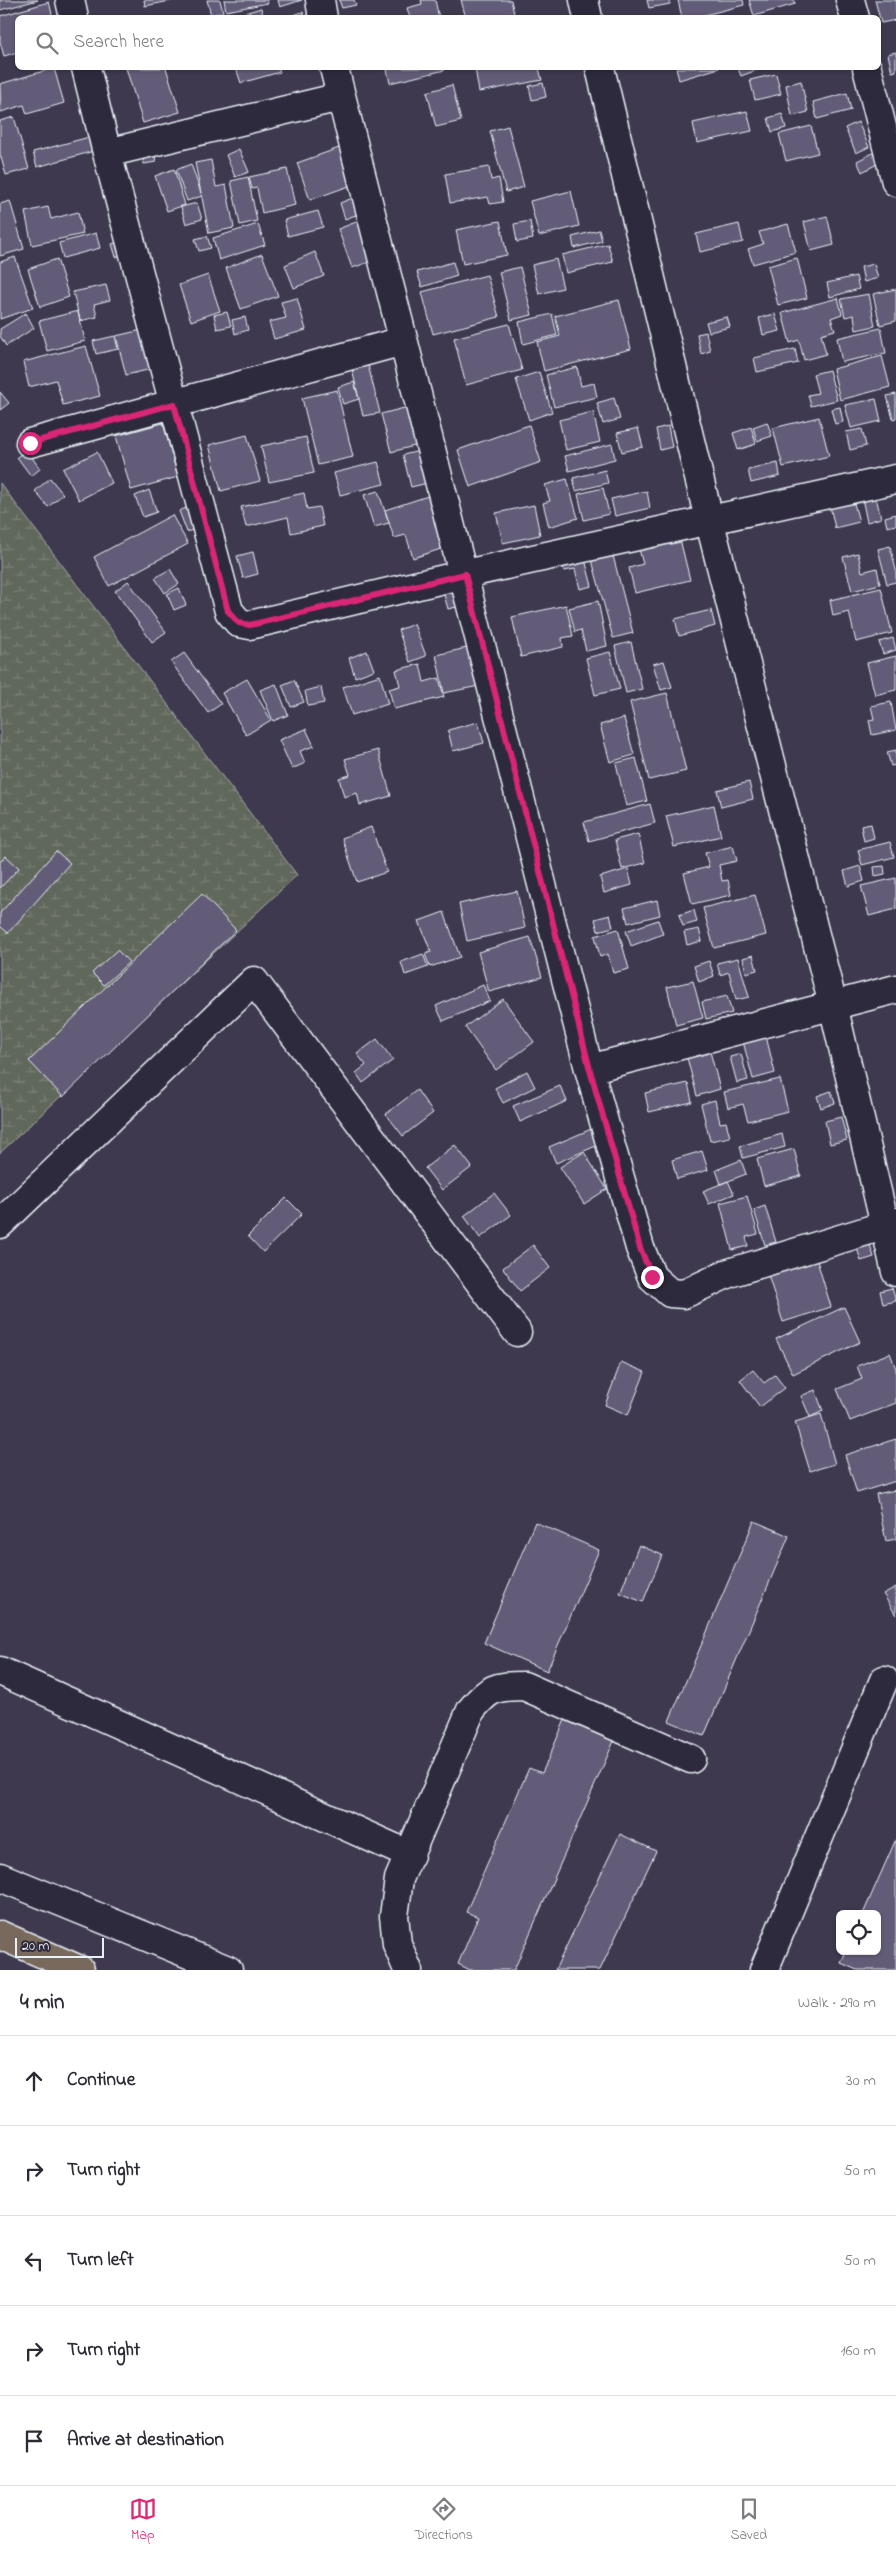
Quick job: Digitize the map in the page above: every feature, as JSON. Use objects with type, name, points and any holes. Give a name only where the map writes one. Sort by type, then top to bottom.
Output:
[{"type":"main road","points":[[0,1935],[80,1970]]},
{"type":"street","points":[[70,0],[73,15]]},
{"type":"street","points":[[320,0],[322,15]]},
{"type":"street","points":[[584,0],[587,15]]},
{"type":"street","points":[[850,0],[854,15]]},
{"type":"street","points":[[86,70],[228,611],[239,623],[250,625],[465,574],[896,479]]},
{"type":"street","points":[[334,70],[403,341],[465,574],[590,1070],[640,1248],[652,1277],[670,1293],[684,1294],[730,1273],[890,1224]]},
{"type":"street","points":[[600,70],[709,519],[890,1224],[896,1272]]},
{"type":"street","points":[[868,70],[896,182]]},
{"type":"street","points":[[107,153],[340,97]]},
{"type":"street","points":[[30,443],[403,341]]},
{"type":"street","points":[[0,1224],[254,981],[517,1332]]},
{"type":"street","points":[[590,1070],[896,989]]},
{"type":"street","points":[[0,1671],[410,1855]]},
{"type":"street","points":[[764,1970],[884,1680]]},
{"type":"street","points":[[408,1970],[397,1944],[394,1916],[399,1879],[471,1710],[486,1692],[502,1686],[524,1686],[691,1760]]},
{"type":"street","points":[[0,1877],[228,1970]]},
{"type":"green space","points":[[0,483],[297,875],[0,1153]]},
{"type":"building","points":[[0,0],[38,0],[0,10]]},
{"type":"building","points":[[144,0],[175,0],[145,6]]},
{"type":"building","points":[[207,0],[220,0],[223,12],[211,15]]},
{"type":"building","points":[[224,0],[267,0],[268,3],[226,11]]},
{"type":"building","points":[[278,0],[302,0],[280,7]]},
{"type":"building","points":[[339,0],[354,0],[356,5],[342,8]]},
{"type":"building","points":[[421,0],[435,0],[438,15],[409,15],[407,8],[422,4]]},
{"type":"building","points":[[461,0],[511,0],[514,15],[465,15]]},
{"type":"building","points":[[647,0],[669,0],[670,4],[649,8]]},
{"type":"building","points":[[678,0],[743,0],[744,5],[705,15],[681,15]]},
{"type":"building","points":[[749,0],[794,0],[795,4],[754,15]]},
{"type":"building","points":[[875,0],[896,0],[896,20],[881,23],[881,15],[879,15]]},
{"type":"building","points":[[49,2],[52,15],[15,15],[15,53],[4,56],[0,42],[0,16]]},
{"type":"building","points":[[261,8],[263,15],[238,15]]},
{"type":"building","points":[[303,12],[304,15],[293,15]]},
{"type":"building","points":[[896,52],[896,71],[892,72],[888,54]]},
{"type":"building","points":[[47,70],[55,70],[64,103],[27,114],[24,105],[1,112],[0,84]]},
{"type":"building","points":[[127,70],[167,70],[180,112],[143,123]]},
{"type":"building","points":[[237,70],[279,70],[280,72],[241,83]]},
{"type":"building","points":[[387,70],[445,70],[390,83]]},
{"type":"building","points":[[475,70],[540,70],[542,80],[479,92]]},
{"type":"building","points":[[676,70],[712,70],[679,80]]},
{"type":"building","points":[[739,70],[757,70],[741,76]]},
{"type":"building","points":[[776,74],[781,94],[755,100],[750,80]]},
{"type":"building","points":[[801,81],[808,112],[792,116],[786,85]]},
{"type":"building","points":[[543,83],[546,97],[532,100],[529,86]]},
{"type":"building","points":[[452,85],[461,121],[436,127],[427,92]]},
{"type":"building","points":[[847,93],[851,110],[817,119],[813,102]]},
{"type":"building","points":[[747,111],[752,131],[697,143],[693,123]]},
{"type":"building","points":[[782,114],[786,128],[772,132],[768,118]]},
{"type":"building","points":[[14,117],[29,169],[6,175],[0,154],[0,121]]},
{"type":"building","points":[[858,122],[869,147],[856,153],[845,128]]},
{"type":"building","points":[[508,126],[524,187],[506,192],[490,131]]},
{"type":"building","points":[[811,126],[818,153],[786,161],[779,134]]},
{"type":"building","points":[[97,135],[101,149],[37,167],[33,152]]},
{"type":"building","points":[[339,148],[352,185],[310,200],[297,163]]},
{"type":"building","points":[[239,149],[249,172],[235,177],[226,155]]},
{"type":"building","points":[[154,151],[156,162],[144,164],[142,153]]},
{"type":"building","points":[[875,152],[881,162],[862,172],[857,161]]},
{"type":"building","points":[[211,160],[216,187],[226,185],[234,228],[209,233],[195,163]]},
{"type":"building","points":[[191,164],[202,196],[187,201],[176,170]]},
{"type":"building","points":[[489,167],[491,180],[499,178],[503,202],[490,204],[488,197],[450,203],[445,174]]},
{"type":"building","points":[[174,169],[185,205],[167,211],[155,176]]},
{"type":"building","points":[[287,169],[295,205],[262,213],[257,188],[252,189],[249,177]]},
{"type":"building","points":[[248,177],[257,221],[240,225],[231,181]]},
{"type":"building","points":[[571,191],[579,226],[539,236],[530,201]]},
{"type":"building","points":[[355,197],[361,213],[345,219],[340,203]]},
{"type":"building","points":[[10,201],[24,249],[0,256],[0,204]]},
{"type":"building","points":[[197,203],[202,219],[186,224],[181,207]]},
{"type":"building","points":[[48,207],[51,219],[78,212],[83,234],[32,245],[25,212]]},
{"type":"building","points":[[318,211],[323,227],[288,236],[284,220]]},
{"type":"building","points":[[827,216],[834,245],[811,251],[804,222]]},
{"type":"building","points":[[364,219],[378,259],[352,268],[338,229]]},
{"type":"building","points":[[500,221],[507,255],[463,264],[456,230]]},
{"type":"building","points":[[530,221],[533,239],[517,242],[514,224]]},
{"type":"building","points":[[258,224],[265,245],[219,260],[213,238]]},
{"type":"building","points":[[739,224],[743,242],[700,252],[696,234]]},
{"type":"building","points":[[788,224],[796,252],[753,264],[748,249],[763,244],[759,232]]},
{"type":"building","points":[[599,230],[602,241],[574,248],[572,237]]},
{"type":"building","points":[[96,233],[100,248],[63,258],[59,243]]},
{"type":"building","points":[[207,236],[211,248],[199,251],[195,239]]},
{"type":"building","points":[[126,240],[130,251],[116,257],[112,244]]},
{"type":"building","points":[[608,244],[613,262],[566,273],[562,255]]},
{"type":"building","points":[[315,252],[324,276],[294,288],[285,265]]},
{"type":"building","points":[[262,254],[278,296],[241,309],[226,268]]},
{"type":"building","points":[[15,257],[33,308],[0,319],[0,262]]},
{"type":"building","points":[[797,258],[807,298],[778,305],[768,266]]},
{"type":"building","points":[[57,259],[69,297],[40,307],[28,269]]},
{"type":"building","points":[[556,259],[563,288],[539,294],[532,265]]},
{"type":"building","points":[[453,262],[457,276],[422,287],[417,272]]},
{"type":"building","points":[[874,264],[878,278],[864,282],[861,267]]},
{"type":"building","points":[[520,267],[532,315],[511,320],[499,272]]},
{"type":"building","points":[[208,275],[220,311],[191,321],[179,285]]},
{"type":"building","points":[[487,275],[499,317],[433,334],[422,292]]},
{"type":"building","points":[[856,276],[859,289],[830,297],[827,283]]},
{"type":"building","points":[[106,285],[110,300],[94,304],[97,317],[80,321],[73,292]]},
{"type":"building","points":[[896,289],[896,321],[880,325],[873,294]]},
{"type":"building","points":[[869,294],[875,326],[856,330],[854,315],[845,317],[841,299]]},
{"type":"building","points":[[297,298],[306,330],[274,339],[269,322],[286,318],[281,302]]},
{"type":"building","points":[[838,298],[842,314],[831,318],[835,330],[821,334],[826,354],[804,360],[799,340],[790,343],[782,313]]},
{"type":"building","points":[[619,300],[631,349],[544,371],[537,342],[560,336],[555,316]]},
{"type":"building","points":[[78,311],[85,341],[47,351],[39,321]]},
{"type":"building","points":[[227,312],[231,326],[217,329],[214,315]]},
{"type":"building","points":[[26,313],[34,328],[6,346],[0,336],[0,329]]},
{"type":"building","points":[[552,314],[557,335],[523,344],[519,322]]},
{"type":"building","points":[[775,314],[780,331],[763,335],[759,318]]},
{"type":"building","points":[[245,317],[248,330],[235,334],[232,320]]},
{"type":"building","points":[[727,317],[730,327],[709,332],[706,322]]},
{"type":"building","points":[[509,324],[522,370],[466,385],[454,338]]},
{"type":"building","points":[[881,328],[886,353],[842,362],[837,338]]},
{"type":"building","points":[[146,329],[156,368],[126,375],[116,336]]},
{"type":"building","points":[[706,332],[710,351],[701,354],[697,334]]},
{"type":"building","points":[[115,336],[118,349],[96,354],[93,341]]},
{"type":"building","points":[[86,346],[100,396],[63,405],[56,380],[29,387],[23,362]]},
{"type":"building","points":[[795,349],[798,363],[757,372],[754,358]]},
{"type":"building","points":[[882,356],[890,387],[840,400],[833,369]]},
{"type":"building","points":[[367,361],[380,413],[363,416],[351,365]]},
{"type":"building","points":[[577,367],[581,386],[594,383],[597,397],[554,407],[546,375]]},
{"type":"building","points":[[829,370],[837,400],[811,406],[808,395],[818,393],[813,374]]},
{"type":"building","points":[[539,372],[552,412],[529,420],[516,379]]},
{"type":"building","points":[[354,382],[359,399],[343,404],[338,387]]},
{"type":"building","points":[[337,390],[353,457],[318,465],[302,398]]},
{"type":"building","points":[[0,392],[9,403],[0,410]]},
{"type":"building","points":[[896,394],[896,418],[893,419],[887,396]]},
{"type":"building","points":[[614,398],[620,419],[603,424],[597,403]]},
{"type":"building","points":[[876,399],[881,421],[851,428],[845,405]]},
{"type":"building","points":[[412,406],[422,444],[391,452],[381,414]]},
{"type":"building","points":[[840,407],[843,422],[835,424],[831,409]]},
{"type":"building","points":[[593,412],[600,442],[566,450],[559,420]]},
{"type":"building","points":[[819,417],[829,456],[783,467],[773,428]]},
{"type":"building","points":[[767,422],[772,436],[757,441],[753,427]]},
{"type":"building","points":[[163,423],[178,477],[131,490],[116,436]]},
{"type":"building","points":[[529,425],[541,462],[470,487],[458,450]]},
{"type":"building","points":[[668,426],[672,447],[660,450],[656,429]]},
{"type":"building","points":[[751,427],[756,444],[738,450],[733,433]]},
{"type":"building","points":[[638,428],[643,447],[622,452],[617,433]]},
{"type":"building","points":[[862,429],[866,446],[850,450],[846,432]]},
{"type":"building","points":[[247,435],[260,481],[221,491],[209,445]]},
{"type":"building","points":[[306,437],[314,473],[269,482],[261,446]]},
{"type":"building","points":[[612,444],[615,459],[569,471],[565,456]]},
{"type":"building","points":[[428,449],[436,481],[411,487],[403,455]]},
{"type":"building","points":[[27,450],[40,469],[31,476],[17,457]]},
{"type":"building","points":[[97,452],[112,483],[79,500],[63,469]]},
{"type":"building","points":[[378,462],[384,484],[340,495],[334,473]]},
{"type":"building","points":[[778,463],[780,476],[751,483],[748,470]]},
{"type":"building","points":[[605,470],[608,483],[576,491],[573,478]]},
{"type":"building","points":[[50,478],[63,494],[48,507],[35,491]]},
{"type":"building","points":[[567,479],[578,518],[549,527],[543,503],[550,501],[545,485]]},
{"type":"building","points":[[873,485],[881,518],[867,522],[860,488]]},
{"type":"building","points":[[603,488],[609,514],[584,520],[578,494]]},
{"type":"building","points":[[149,490],[157,512],[143,517],[135,496]]},
{"type":"building","points":[[378,491],[389,523],[374,527],[364,495]]},
{"type":"building","points":[[647,491],[650,508],[615,516],[611,499]]},
{"type":"building","points":[[851,492],[859,522],[835,528],[828,497]]},
{"type":"building","points":[[304,493],[307,509],[319,507],[323,526],[291,533],[288,517],[246,527],[241,507]]},
{"type":"building","points":[[428,496],[444,548],[413,558],[406,535],[394,538],[385,510]]},
{"type":"building","points":[[194,505],[201,527],[187,532],[179,511]]},
{"type":"building","points":[[534,505],[540,535],[503,543],[496,513]]},
{"type":"building","points":[[896,514],[896,525],[887,527],[885,517]]},
{"type":"building","points":[[172,515],[188,544],[109,586],[94,557]]},
{"type":"building","points":[[680,539],[690,580],[635,593],[629,568],[643,564],[639,549]]},
{"type":"building","points":[[610,544],[633,633],[613,638],[589,549]]},
{"type":"building","points":[[890,546],[896,570],[896,582],[887,584],[878,549]]},
{"type":"building","points":[[253,552],[258,574],[243,578],[237,556]]},
{"type":"building","points":[[583,552],[592,586],[580,589],[575,569],[564,571],[561,557]]},
{"type":"building","points":[[858,553],[862,572],[877,568],[880,584],[852,591],[843,557]]},
{"type":"building","points":[[170,569],[179,584],[165,593],[155,578]]},
{"type":"building","points":[[458,580],[465,605],[448,609],[441,584]]},
{"type":"building","points":[[128,581],[166,632],[152,642],[115,591]]},
{"type":"building","points":[[179,588],[186,605],[174,610],[167,594]]},
{"type":"building","points":[[881,588],[892,633],[856,642],[849,612],[833,616],[830,600]]},
{"type":"building","points":[[598,601],[607,646],[586,651],[581,630],[575,632],[569,608]]},
{"type":"building","points":[[566,605],[573,636],[562,638],[563,647],[521,657],[512,617]]},
{"type":"building","points":[[711,610],[715,626],[679,636],[675,619]]},
{"type":"building","points":[[414,624],[426,656],[410,662],[398,630]]},
{"type":"building","points":[[893,638],[896,650],[883,654],[879,642]]},
{"type":"building","points":[[631,642],[642,689],[626,693],[615,646]]},
{"type":"building","points":[[471,647],[479,686],[444,693],[436,655]]},
{"type":"building","points":[[367,651],[374,670],[355,677],[349,658]]},
{"type":"building","points":[[610,652],[620,689],[595,695],[586,658]]},
{"type":"building","points":[[184,653],[221,704],[208,713],[171,662]]},
{"type":"building","points":[[896,656],[896,690],[875,695],[867,663]]},
{"type":"building","points":[[664,661],[672,687],[661,690],[653,664]]},
{"type":"building","points":[[420,664],[424,682],[439,678],[444,697],[394,709],[389,689],[400,686],[396,670]]},
{"type":"building","points":[[380,675],[388,704],[352,715],[343,687]]},
{"type":"building","points":[[247,679],[271,720],[246,735],[222,693]]},
{"type":"building","points":[[294,680],[304,702],[291,707],[282,685]]},
{"type":"building","points":[[276,684],[288,715],[273,721],[260,690]]},
{"type":"building","points":[[321,687],[324,703],[308,706],[305,691]]},
{"type":"building","points":[[667,693],[686,771],[649,780],[630,702]]},
{"type":"building","points":[[891,702],[896,730],[872,735],[869,720],[874,719],[871,706]]},
{"type":"building","points":[[624,718],[634,755],[610,762],[600,725]]},
{"type":"building","points":[[478,722],[484,743],[453,751],[448,730]]},
{"type":"building","points":[[306,729],[314,746],[300,751],[305,763],[292,769],[279,740]]},
{"type":"building","points":[[378,750],[391,796],[360,805],[357,793],[344,797],[339,778],[350,775],[345,759]]},
{"type":"building","points":[[896,750],[896,765],[891,766],[887,752]]},
{"type":"building","points":[[636,758],[647,801],[626,806],[616,763]]},
{"type":"building","points":[[749,782],[753,799],[721,807],[717,790]]},
{"type":"building","points":[[650,804],[655,823],[589,841],[584,822]]},
{"type":"building","points":[[714,805],[721,836],[674,847],[666,816]]},
{"type":"building","points":[[871,824],[874,838],[864,841],[861,826]]},
{"type":"building","points":[[371,827],[387,872],[357,882],[342,838]]},
{"type":"building","points":[[638,834],[645,863],[622,869],[615,840]]},
{"type":"building","points":[[890,842],[894,857],[862,865],[858,850]]},
{"type":"building","points":[[733,846],[737,861],[719,865],[722,881],[728,880],[731,895],[692,904],[684,873],[709,867],[705,853]]},
{"type":"building","points":[[56,851],[70,863],[8,933],[0,926],[0,913]]},
{"type":"building","points":[[6,856],[19,868],[0,888],[0,862]]},
{"type":"building","points":[[860,866],[864,881],[848,886],[844,871]]},
{"type":"building","points":[[884,866],[885,874],[875,876],[874,867]]},
{"type":"building","points":[[628,869],[632,885],[604,893],[600,877]]},
{"type":"building","points":[[896,878],[896,909],[869,916],[861,886]]},
{"type":"building","points":[[517,891],[525,928],[467,941],[459,904]]},
{"type":"building","points":[[202,894],[236,930],[63,1097],[29,1061]]},
{"type":"building","points":[[755,895],[766,935],[714,948],[703,908]]},
{"type":"building","points":[[657,900],[660,915],[628,923],[624,908]]},
{"type":"building","points":[[694,910],[697,922],[683,926],[679,915]]},
{"type":"building","points":[[444,912],[460,957],[430,967],[425,954],[431,952],[419,921]]},
{"type":"building","points":[[610,915],[613,927],[598,931],[595,919]]},
{"type":"building","points":[[658,920],[663,934],[631,946],[626,931]]},
{"type":"building","points":[[618,929],[629,969],[613,973],[608,954],[600,957],[595,936]]},
{"type":"building","points":[[699,929],[702,941],[687,945],[684,932]]},
{"type":"building","points":[[530,937],[542,977],[489,992],[478,952]]},
{"type":"building","points":[[117,950],[129,962],[104,985],[92,973]]},
{"type":"building","points":[[423,954],[428,967],[405,975],[401,962]]},
{"type":"building","points":[[753,955],[757,970],[746,973],[743,958]]},
{"type":"building","points":[[738,958],[749,997],[736,1000],[729,972],[720,975],[717,963]]},
{"type":"building","points":[[709,961],[714,976],[699,982],[694,966]]},
{"type":"building","points":[[693,981],[703,1018],[676,1025],[667,987]]},
{"type":"building","points":[[483,985],[490,1001],[443,1021],[436,1006]]},
{"type":"building","points":[[727,996],[732,1013],[706,1019],[702,1002]]},
{"type":"building","points":[[503,999],[534,1042],[496,1070],[465,1027]]},
{"type":"building","points":[[764,1028],[775,1073],[753,1079],[741,1034]]},
{"type":"building","points":[[377,1039],[393,1060],[363,1083],[356,1073],[366,1065],[357,1054]]},
{"type":"building","points":[[708,1044],[720,1089],[697,1096],[685,1050]]},
{"type":"building","points":[[741,1054],[748,1080],[737,1083],[730,1057]]},
{"type":"building","points":[[527,1071],[535,1087],[503,1103],[495,1088]]},
{"type":"building","points":[[780,1079],[788,1111],[748,1121],[743,1104],[728,1108],[724,1092]]},
{"type":"building","points":[[688,1083],[692,1102],[649,1112],[645,1093]]},
{"type":"building","points":[[560,1086],[567,1101],[520,1122],[513,1106]]},
{"type":"building","points":[[417,1090],[433,1113],[403,1136],[386,1114]]},
{"type":"building","points":[[831,1091],[835,1103],[821,1108],[817,1096]]},
{"type":"building","points":[[715,1100],[720,1123],[726,1122],[730,1137],[710,1141],[701,1104]]},
{"type":"building","points":[[841,1117],[847,1140],[830,1144],[825,1121]]},
{"type":"building","points":[[596,1127],[603,1143],[556,1163],[549,1147]]},
{"type":"building","points":[[782,1134],[785,1147],[743,1158],[740,1146]]},
{"type":"building","points":[[455,1145],[472,1167],[442,1190],[425,1168]]},
{"type":"building","points":[[794,1149],[801,1176],[764,1186],[757,1159]]},
{"type":"building","points":[[702,1151],[708,1170],[677,1179],[672,1160]]},
{"type":"building","points":[[584,1152],[607,1189],[584,1204],[560,1167]]},
{"type":"building","points":[[741,1160],[746,1174],[721,1184],[716,1170]]},
{"type":"building","points":[[728,1181],[734,1194],[709,1204],[703,1191]]},
{"type":"building","points":[[494,1193],[511,1215],[480,1238],[464,1216]]},
{"type":"building","points":[[747,1196],[758,1234],[746,1237],[748,1246],[732,1250],[720,1203]]},
{"type":"building","points":[[286,1198],[302,1214],[263,1252],[248,1236]]},
{"type":"building","points":[[765,1206],[776,1242],[765,1245],[754,1210]]},
{"type":"building","points":[[533,1245],[550,1268],[520,1291],[503,1268]]},
{"type":"building","points":[[870,1245],[874,1257],[861,1261],[857,1248]]},
{"type":"building","points":[[815,1254],[831,1307],[783,1322],[766,1269]]},
{"type":"building","points":[[892,1288],[896,1301],[883,1304],[880,1291]]},
{"type":"building","points":[[844,1307],[860,1342],[793,1374],[776,1339]]},
{"type":"building","points":[[890,1353],[896,1369],[896,1403],[850,1421],[837,1389],[862,1379],[857,1366]]},
{"type":"building","points":[[621,1362],[645,1372],[628,1415],[605,1405]]},
{"type":"building","points":[[753,1370],[764,1383],[775,1375],[785,1388],[760,1407],[740,1380]]},
{"type":"building","points":[[815,1390],[823,1411],[810,1417],[801,1396]]},
{"type":"building","points":[[821,1414],[835,1464],[810,1471],[795,1422]]},
{"type":"building","points":[[896,1439],[896,1481],[857,1493],[845,1455]]},
{"type":"building","points":[[896,1490],[896,1539],[886,1541],[876,1494]]},
{"type":"building","points":[[754,1521],[789,1536],[704,1736],[669,1721]]},
{"type":"building","points":[[535,1522],[599,1550],[547,1671],[484,1643]]},
{"type":"building","points":[[639,1545],[662,1555],[643,1602],[620,1593]]},
{"type":"building","points":[[896,1587],[896,1615],[883,1594]]},
{"type":"building","points":[[565,1720],[614,1741],[514,1970],[470,1970],[458,1964],[478,1917],[466,1912],[529,1768],[542,1773]]},
{"type":"building","points":[[620,1834],[656,1851],[600,1970],[555,1970]]},
{"type":"building","points":[[896,1839],[896,1970],[857,1970],[841,1963],[844,1955],[881,1955],[881,1910],[865,1910]]},
{"type":"route","points":[[30,443],[174,404],[228,611],[239,623],[250,625],[465,574],[590,1070],[640,1248],[652,1277]]}]
